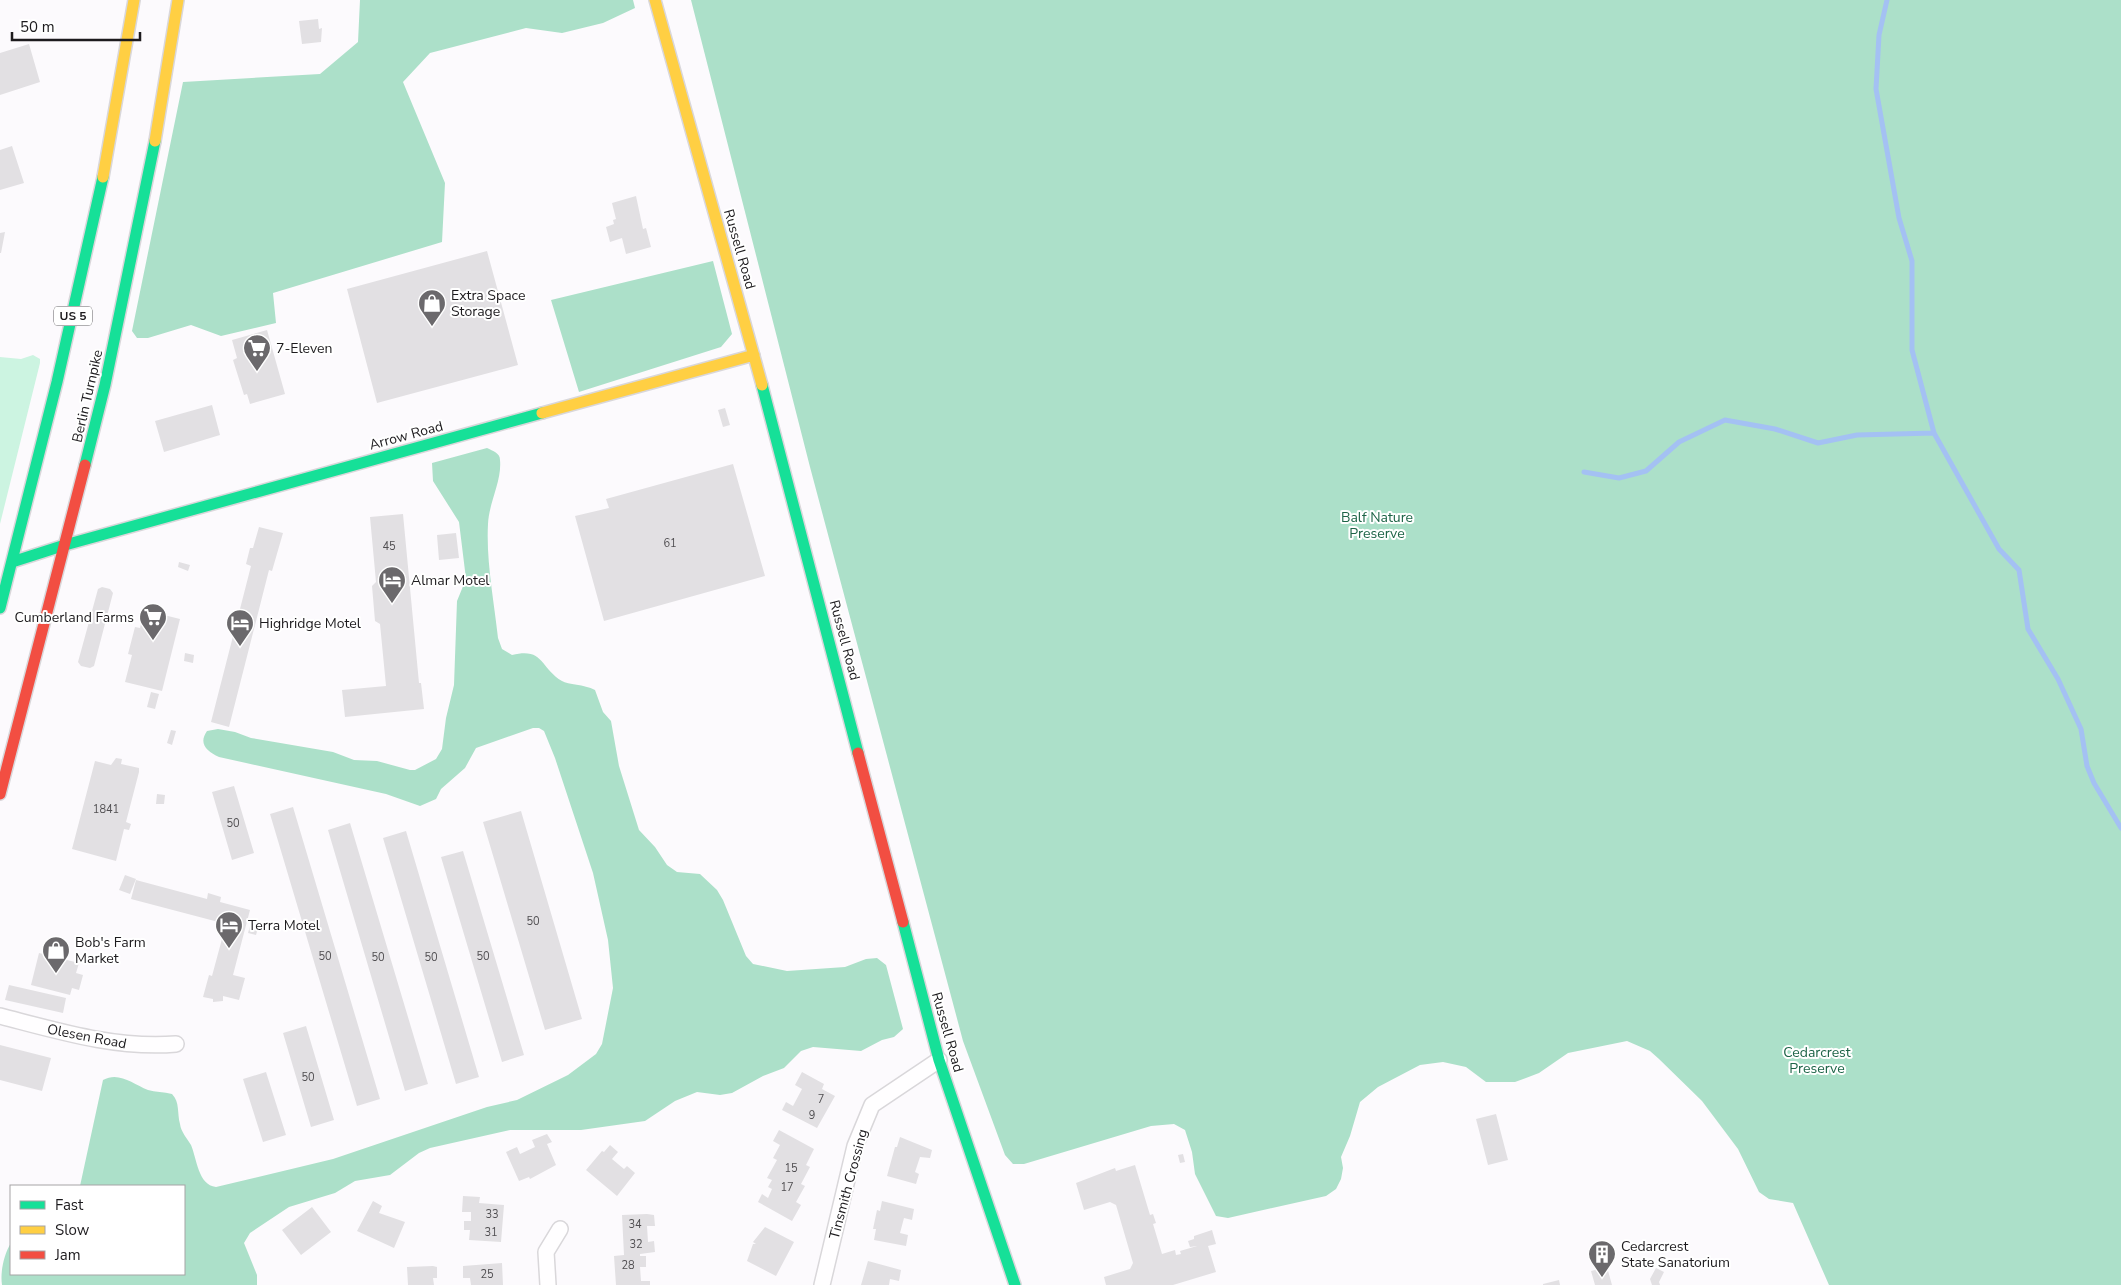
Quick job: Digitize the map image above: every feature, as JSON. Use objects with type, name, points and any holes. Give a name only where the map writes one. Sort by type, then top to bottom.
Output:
[{"type":"main road","name":"US 5","points":[[0,608],[74,310],[112,128],[134,0]]},
{"type":"main road","name":"Berlin Turnpike","points":[[0,794],[66,545],[116,335],[152,160],[178,0]]},
{"type":"main road","name":"Russell Road","points":[[655,0],[754,355],[939,1060],[1015,1285]]},
{"type":"main road","name":"Arrow Road","points":[[12,562],[66,545],[754,355]]},
{"type":"street","name":"Olesen Road","points":[[0,1016],[123,1045],[176,1044]]},
{"type":"street","name":"Tinsmith Crossing","points":[[822,1285],[855,1146],[872,1105],[939,1060]]},
{"type":"street","points":[[548,1285],[546,1252],[560,1229]]},
{"type":"green space","points":[[360,0],[633,0],[635,8],[603,23],[562,33],[526,28],[430,53],[403,82],[445,183],[442,242],[273,293],[276,323],[221,336],[191,325],[148,338],[137,338],[132,331],[183,82],[320,74],[358,42]]},
{"type":"green space","name":"Balf Nature Preserve","points":[[691,0],[2121,0],[2121,1285],[1829,1285],[1793,1203],[1769,1199],[1759,1192],[1738,1149],[1702,1101],[1650,1051],[1627,1041],[1568,1053],[1539,1073],[1515,1082],[1486,1082],[1466,1067],[1443,1062],[1420,1065],[1378,1087],[1360,1102],[1350,1136],[1341,1157],[1343,1168],[1341,1179],[1336,1189],[1326,1196],[1228,1218],[1216,1216],[1195,1174],[1192,1152],[1185,1130],[1174,1124],[1151,1126],[1024,1164],[1013,1164],[1005,1155],[963,1041],[810,467]]},
{"type":"green space","points":[[713,261],[732,334],[721,347],[579,392],[551,300]]},
{"type":"green space","points":[[33,355],[40,359],[40,363],[0,524],[0,357],[21,359]]},
{"type":"green space","points":[[487,448],[494,451],[500,458],[499,476],[489,516],[488,538],[489,567],[498,638],[502,649],[512,655],[522,653],[536,656],[562,681],[595,690],[603,712],[611,721],[619,766],[639,830],[655,847],[667,865],[677,872],[700,874],[717,890],[746,956],[753,964],[787,971],[845,967],[866,959],[877,958],[886,965],[903,1029],[894,1037],[882,1040],[861,1051],[813,1047],[801,1051],[784,1068],[763,1076],[732,1093],[720,1095],[697,1092],[675,1101],[645,1121],[581,1130],[510,1130],[430,1148],[419,1153],[390,1175],[355,1181],[335,1193],[289,1207],[250,1233],[244,1243],[257,1275],[257,1285],[2,1285],[3,1263],[10,1245],[10,1275],[185,1275],[185,1185],[80,1185],[103,1080],[115,1077],[120,1078],[148,1090],[172,1094],[177,1104],[182,1130],[191,1145],[202,1177],[205,1182],[216,1187],[333,1159],[487,1107],[517,1100],[568,1075],[596,1054],[602,1044],[613,988],[608,940],[593,873],[555,758],[544,731],[539,728],[533,728],[476,748],[465,768],[441,789],[436,799],[420,806],[386,794],[219,757],[205,747],[203,740],[207,731],[218,729],[235,732],[251,738],[333,752],[354,760],[377,761],[410,770],[415,770],[436,759],[442,749],[446,718],[454,685],[457,601],[466,579],[459,522],[433,481],[432,463]]},
{"type":"building","points":[[318,19],[319,29],[322,28],[321,42],[302,44],[299,21]]},
{"type":"building","points":[[29,44],[40,82],[0,95],[0,53]]},
{"type":"building","points":[[12,146],[24,183],[0,190],[0,150]]},
{"type":"building","points":[[636,196],[643,229],[646,228],[651,247],[626,254],[622,238],[610,242],[606,227],[614,224],[613,220],[616,219],[612,203]]},
{"type":"building","points":[[5,232],[1,253],[0,253],[0,233]]},
{"type":"building","name":"Extra Space Storage","points":[[487,251],[518,365],[377,403],[347,289]]},
{"type":"building","name":"7-Eleven","points":[[267,330],[285,394],[250,404],[247,394],[244,395],[233,360],[237,358],[232,340]]},
{"type":"building","points":[[212,405],[220,435],[164,452],[155,421]]},
{"type":"building","points":[[725,408],[730,425],[723,427],[718,410]]},
{"type":"building","points":[[733,464],[765,576],[604,621],[575,516],[609,508],[606,499]]},
{"type":"building","name":"Almar Motel","points":[[403,514],[419,683],[421,683],[424,709],[345,717],[342,690],[386,686],[380,624],[375,621],[372,586],[376,582],[370,517]]},
{"type":"building","name":"Highridge Motel","points":[[259,527],[283,533],[272,571],[269,570],[229,727],[211,722],[251,566],[246,564],[250,548],[253,548]]},
{"type":"building","points":[[456,533],[459,558],[439,560],[437,535]]},
{"type":"building","points":[[179,562],[190,565],[188,571],[178,567]]},
{"type":"building","name":"Cumberland Farms","points":[[102,587],[110,589],[113,593],[94,666],[90,668],[81,666],[78,662],[98,589]]},
{"type":"building","name":"Cumberland Farms","points":[[144,610],[180,619],[162,691],[125,682],[132,655],[128,654],[135,627],[140,628]]},
{"type":"building","points":[[185,653],[194,655],[193,663],[184,661]]},
{"type":"building","points":[[151,692],[159,694],[155,709],[147,707]]},
{"type":"building","points":[[171,730],[176,731],[172,745],[167,743]]},
{"type":"building","points":[[116,758],[122,759],[121,764],[139,768],[139,772],[126,822],[131,824],[129,830],[124,829],[116,861],[72,849],[95,761],[111,765]]},
{"type":"building","points":[[234,786],[254,853],[232,860],[212,792]]},
{"type":"building","points":[[157,794],[165,795],[164,804],[156,804]]},
{"type":"building","points":[[293,807],[380,1099],[357,1106],[270,814]]},
{"type":"building","points":[[521,811],[582,1019],[545,1030],[483,822]]},
{"type":"building","points":[[350,823],[428,1084],[405,1091],[328,830]]},
{"type":"building","points":[[406,831],[479,1077],[456,1084],[383,838]]},
{"type":"building","points":[[463,851],[524,1055],[502,1062],[441,857]]},
{"type":"building","points":[[125,875],[136,879],[130,894],[119,890]]},
{"type":"building","name":"Terra Motel","points":[[136,880],[207,899],[208,893],[221,897],[220,902],[250,910],[233,975],[245,978],[239,1000],[223,996],[223,1001],[213,1002],[213,999],[203,997],[209,975],[212,976],[226,924],[131,899]]},
{"type":"building","points":[[250,926],[258,928],[256,935],[248,933]]},
{"type":"building","points":[[39,953],[79,963],[76,973],[83,975],[79,990],[72,988],[70,995],[31,985]]},
{"type":"building","points":[[9,985],[66,998],[63,1013],[5,1000]]},
{"type":"building","points":[[306,1026],[334,1120],[311,1127],[283,1033]]},
{"type":"building","points":[[0,1045],[51,1058],[42,1091],[0,1080]]},
{"type":"building","points":[[266,1072],[286,1135],[263,1142],[243,1079]]},
{"type":"building","points":[[802,1072],[824,1084],[822,1089],[835,1096],[817,1128],[782,1110],[786,1102],[793,1106],[802,1089],[795,1085]]},
{"type":"building","points":[[1496,1114],[1508,1160],[1488,1165],[1476,1119]]},
{"type":"building","points":[[779,1130],[814,1149],[806,1165],[810,1167],[801,1184],[805,1186],[796,1202],[801,1205],[792,1221],[758,1202],[762,1194],[768,1198],[772,1189],[768,1187],[772,1180],[767,1178],[777,1160],[773,1158],[780,1145],[773,1141]]},
{"type":"building","points":[[547,1134],[552,1142],[547,1144],[556,1165],[530,1179],[529,1177],[519,1181],[506,1152],[517,1147],[520,1154],[535,1147],[532,1140]]},
{"type":"building","points":[[900,1137],[932,1150],[930,1158],[920,1157],[915,1172],[919,1174],[916,1184],[887,1176],[895,1147],[897,1147]]},
{"type":"building","points":[[610,1145],[618,1152],[612,1159],[624,1169],[627,1166],[635,1173],[617,1196],[586,1170],[602,1151],[604,1152]]},
{"type":"building","points":[[1183,1154],[1185,1162],[1180,1163],[1178,1155]]},
{"type":"building","points":[[1135,1165],[1150,1215],[1153,1214],[1156,1223],[1153,1224],[1162,1254],[1175,1250],[1176,1255],[1181,1254],[1180,1251],[1197,1246],[1190,1247],[1188,1241],[1194,1239],[1194,1236],[1212,1230],[1216,1244],[1208,1246],[1216,1272],[1173,1285],[1106,1285],[1104,1277],[1130,1269],[1133,1263],[1116,1205],[1110,1202],[1084,1210],[1076,1183],[1115,1168],[1116,1171]]},
{"type":"building","points":[[463,1196],[480,1197],[479,1203],[504,1205],[501,1242],[469,1240],[470,1230],[464,1230],[464,1221],[471,1221],[471,1212],[462,1212]]},
{"type":"building","points":[[373,1201],[382,1206],[379,1213],[405,1222],[394,1248],[357,1231]]},
{"type":"building","points":[[882,1201],[914,1209],[912,1220],[904,1218],[900,1233],[908,1235],[906,1246],[874,1240],[876,1229],[873,1229],[877,1210],[880,1211]]},
{"type":"building","points":[[312,1207],[331,1232],[301,1255],[282,1230]]},
{"type":"building","points":[[622,1215],[654,1215],[655,1226],[647,1226],[648,1242],[654,1241],[655,1252],[640,1254],[640,1256],[646,1256],[646,1267],[640,1267],[641,1281],[650,1281],[650,1285],[616,1285],[614,1256],[624,1255]]},
{"type":"building","points":[[765,1227],[794,1242],[776,1276],[747,1261],[753,1244],[756,1244],[753,1242]]},
{"type":"building","points":[[868,1261],[901,1270],[899,1281],[890,1279],[889,1285],[861,1285]]},
{"type":"building","points":[[502,1263],[503,1285],[471,1285],[470,1278],[463,1278],[463,1266]]},
{"type":"building","points":[[407,1267],[437,1267],[437,1278],[433,1278],[434,1285],[408,1285]]},
{"type":"building","name":"Cedarcrest State Sanatorium","points":[[1607,1267],[1612,1285],[1595,1285],[1591,1271]]},
{"type":"building","name":"Cedarcrest State Sanatorium","points":[[1656,1268],[1664,1272],[1659,1282],[1660,1285],[1652,1285],[1650,1279]]},
{"type":"building","points":[[1559,1280],[1560,1285],[1543,1285],[1543,1284]]},
{"type":"waterway","points":[[1887,0],[1879,35],[1876,89],[1899,218],[1912,261],[1912,350],[1934,433],[1999,549],[2019,570],[2028,629],[2058,679],[2081,729],[2087,766],[2094,783],[2121,828]]},
{"type":"waterway","points":[[1584,472],[1619,478],[1646,471],[1679,442],[1725,420],[1775,429],[1818,443],[1857,435],[1934,433]]},
{"type":"traffic: fast","points":[[85,465],[105,385],[155,141]]},
{"type":"traffic: fast","points":[[0,608],[57,382],[103,177]]},
{"type":"traffic: fast","points":[[762,385],[858,753]]},
{"type":"traffic: fast","points":[[65,545],[542,413]]},
{"type":"traffic: fast","points":[[12,562],[65,545]]},
{"type":"traffic: fast","points":[[903,922],[939,1060],[1015,1285]]},
{"type":"traffic: slow","points":[[103,177],[134,0]]},
{"type":"traffic: slow","points":[[155,141],[178,0]]},
{"type":"traffic: slow","points":[[655,0],[762,385]]},
{"type":"traffic: slow","points":[[542,413],[754,355]]},
{"type":"traffic: jam","points":[[0,794],[85,465]]},
{"type":"traffic: jam","points":[[858,753],[903,922]]},
{"type":"place","name":"Extra Space Storage","points":[[432,327]]},
{"type":"place","name":"7-Eleven","points":[[257,372]]},
{"type":"place","name":"Almar Motel","points":[[392,604]]},
{"type":"place","name":"Cumberland Farms","points":[[153,641]]},
{"type":"place","name":"Highridge Motel","points":[[240,647]]},
{"type":"place","name":"Terra Motel","points":[[229,949]]},
{"type":"place","name":"Bob's Farm Market","points":[[56,974]]},
{"type":"place","name":"Cedarcrest State Sanatorium","points":[[1602,1278]]},
{"type":"park label","name":"Cedarcrest Preserve","points":[[1817,1060]]}]
